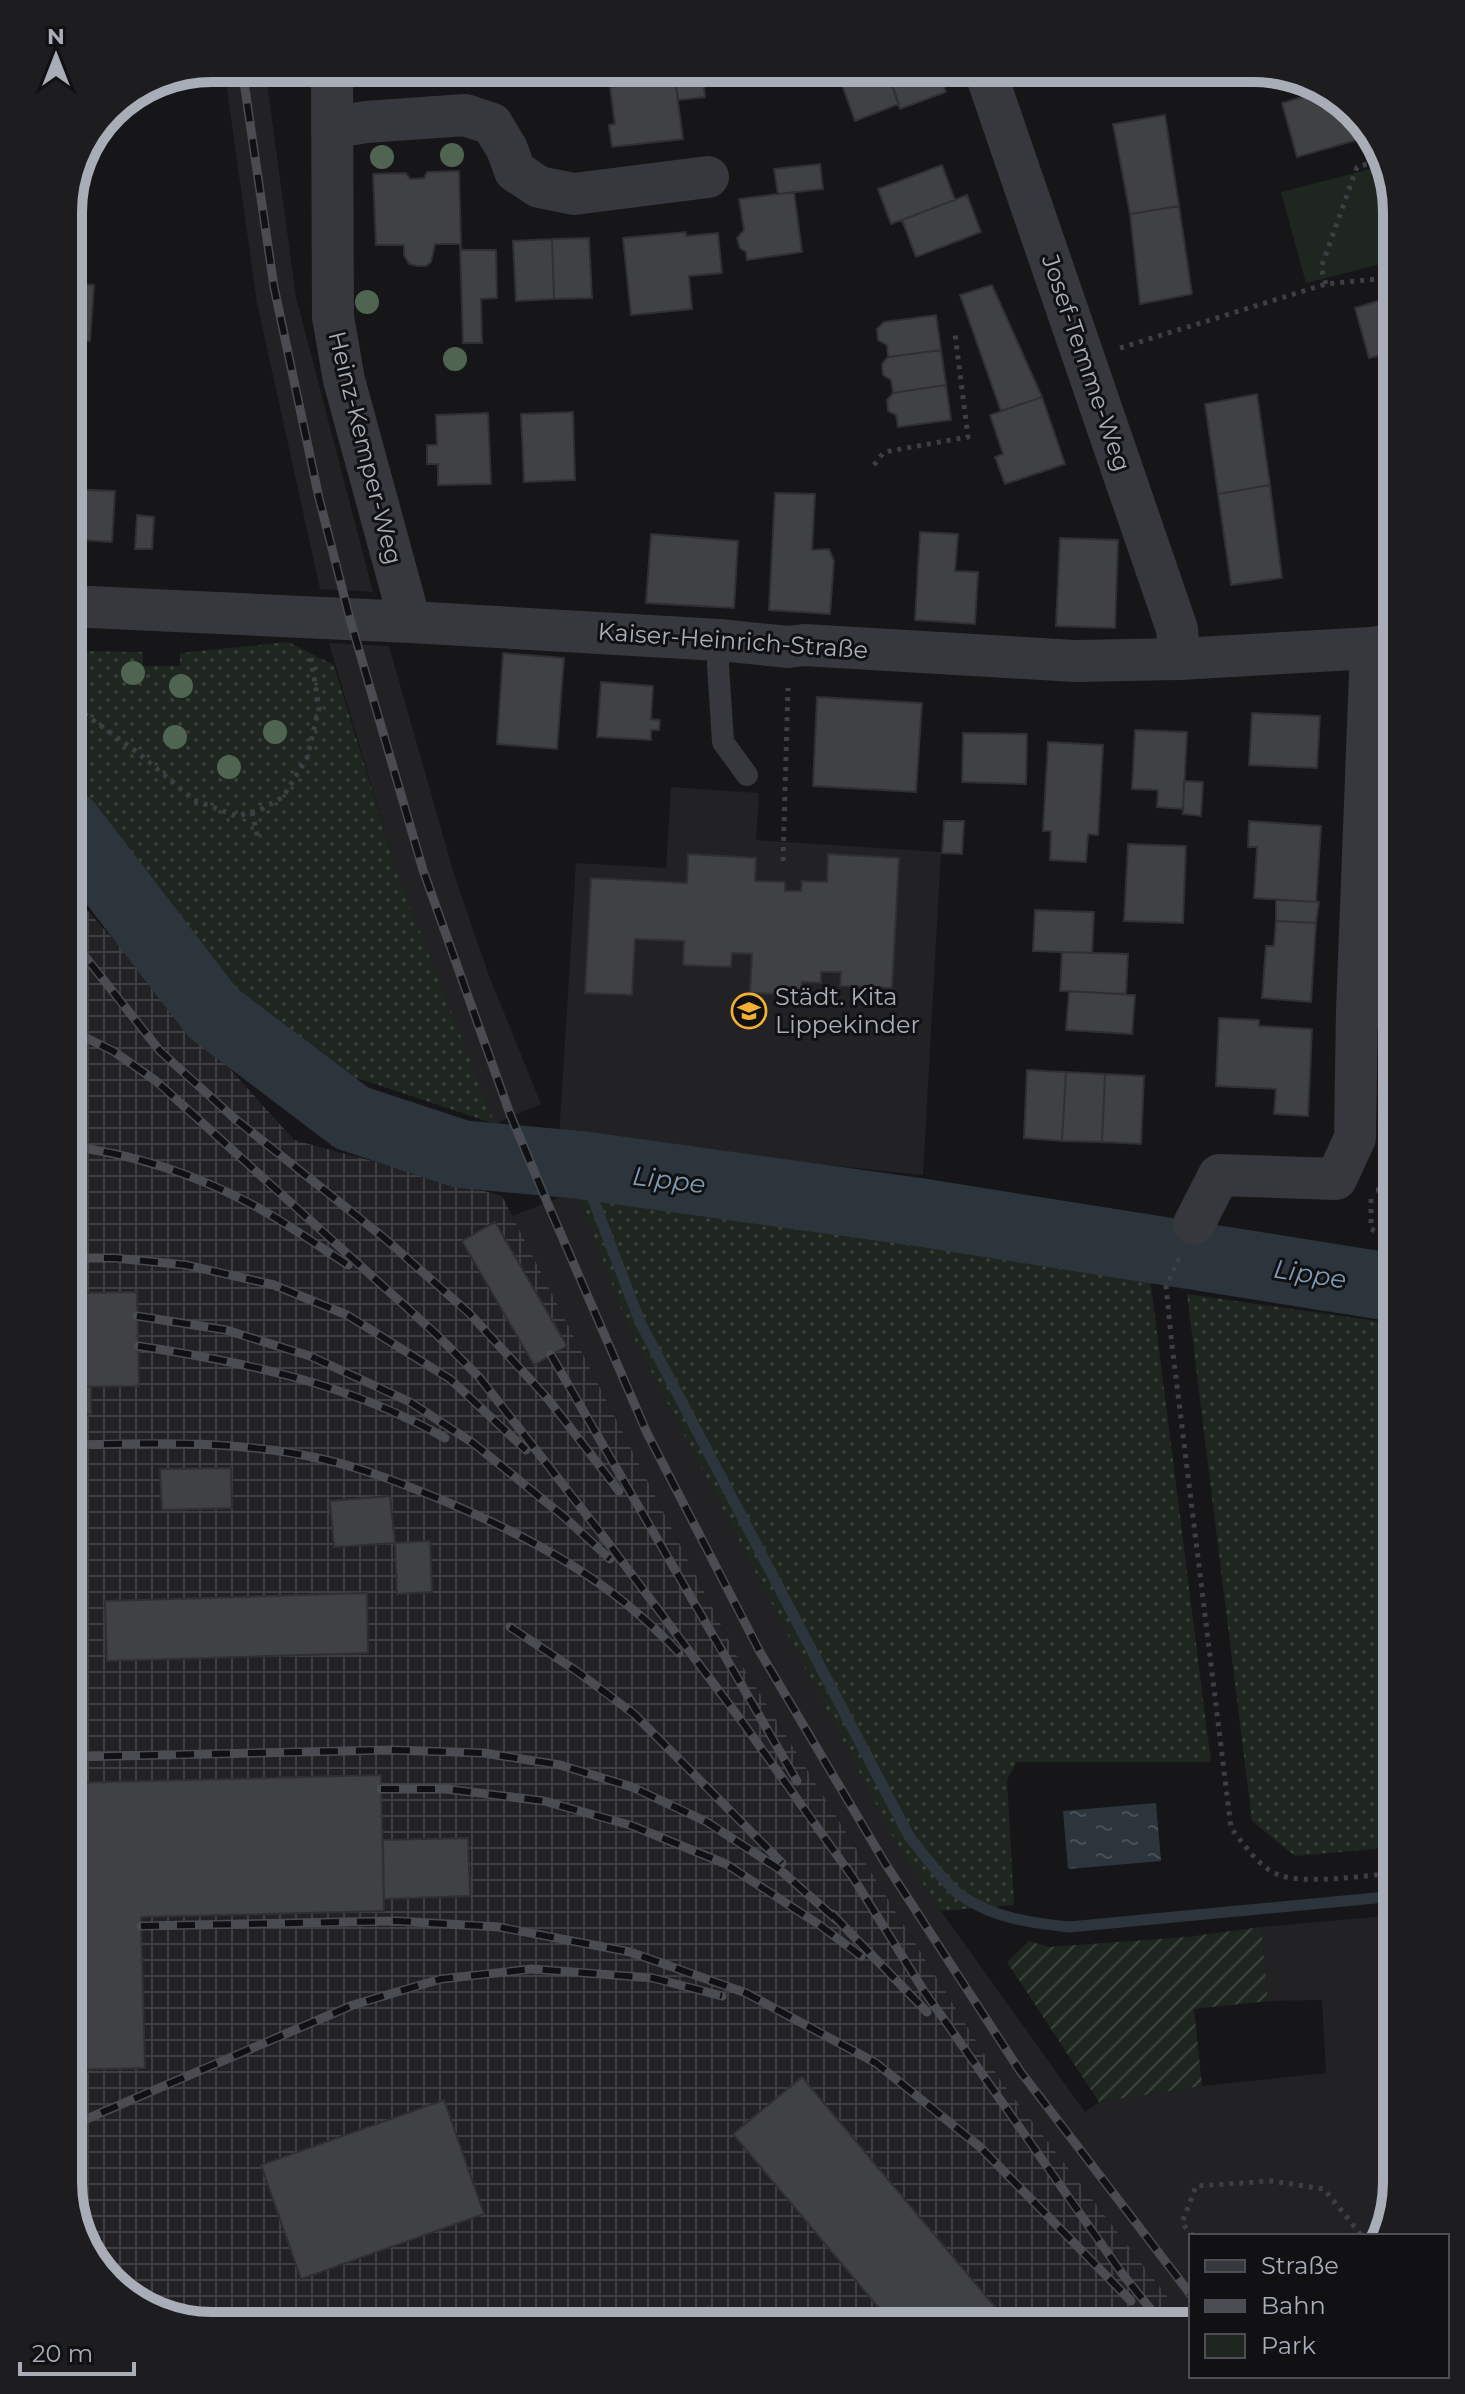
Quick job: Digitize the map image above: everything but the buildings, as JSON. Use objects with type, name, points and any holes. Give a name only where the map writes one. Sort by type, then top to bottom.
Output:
[{"type":"street","name":"Heinz-Kemper-Weg","points":[[332,82],[333,317],[344,380],[410,622]]},
{"type":"street","name":"Josef-Temme-Weg","points":[[989,82],[1177,629],[1179,659]]},
{"type":"street","points":[[332,128],[366,122],[465,115],[492,124],[507,149],[515,171],[539,187],[574,194],[708,177]]},
{"type":"street","name":"Kaiser-Heinrich-Straße","points":[[82,607],[410,622],[789,647],[804,645],[1075,661],[1179,659],[1383,646]]},
{"type":"street","points":[[1194,1224],[1219,1175],[1336,1179],[1355,1138],[1377,1007],[1383,698]]},
{"type":"lane","points":[[719,640],[723,742],[747,775]]},
{"type":"path","points":[[1326,284],[1321,268],[1357,167],[1373,162]]},
{"type":"path","points":[[1085,359],[1326,284],[1383,278]]},
{"type":"path","points":[[874,465],[884,452],[968,437],[955,334]]},
{"type":"path","points":[[82,712],[137,752],[194,800],[236,816],[260,810],[283,797],[307,758],[319,708],[305,617]]},
{"type":"path","points":[[783,861],[789,647]]},
{"type":"path","points":[[252,812],[258,839]]},
{"type":"path","points":[[1383,1202],[1380,1190],[1371,1190],[1371,1229],[1383,1235]]},
{"type":"path","points":[[1194,1224],[1166,1287],[1231,1828],[1256,1859],[1279,1875],[1304,1879],[1383,1874]]},
{"type":"path","points":[[1191,2234],[1182,2223],[1196,2186],[1272,2181],[1324,2189],[1360,2234]]},
{"type":"shaded area","points":[[226,82],[267,82],[296,297],[373,592],[320,589],[257,303]]},
{"type":"shaded area","points":[[329,643],[389,646],[454,874],[488,973],[541,1104],[495,1124],[398,875]]},
{"type":"shaded area","name":"Städt. Kita Lippekinder","points":[[671,787],[759,793],[756,840],[941,852],[923,1175],[559,1137],[576,863],[666,868]]},
{"type":"shaded area","points":[[82,905],[294,1140],[502,1196],[740,1662],[1001,2081],[1179,2312],[204,2312],[187,2310],[155,2299],[114,2268],[95,2239],[86,2216],[82,2182]]},
{"type":"shaded area","points":[[577,1191],[628,1327],[897,1845],[1085,2112],[1099,2102],[1202,2086],[1326,2073],[1322,2000],[1268,2001],[1261,1927],[1383,1916],[1383,2182],[1379,2216],[1372,2234],[1189,2234],[1189,2312],[1179,2312],[1001,2081],[740,1662],[512,1216]]},
{"type":"green space","points":[[1375,168],[1382,195],[1383,264],[1306,283],[1281,192]]},
{"type":"green space","points":[[288,642],[334,665],[398,875],[495,1124],[351,1076],[255,1023],[196,956],[149,892],[105,822],[82,797],[82,651],[143,652],[143,666],[180,666],[180,653]]},
{"type":"green space","points":[[1383,1170],[1383,1225],[1378,1223],[1378,1195],[1382,1195]]},
{"type":"green space","points":[[577,1191],[631,1193],[1150,1278],[1211,1762],[1017,1762],[1007,1780],[1014,1905],[941,1911],[897,1845],[628,1327]]},
{"type":"green space","points":[[1187,1294],[1383,1322],[1383,1848],[1295,1856],[1252,1821]]},
{"type":"green space","points":[[1261,1927],[1268,2001],[1194,2009],[1202,2086],[1099,2102],[1007,1962],[1029,1941],[1049,1947],[1187,1937]]},
{"type":"water","points":[[1156,1803],[1161,1861],[1068,1869],[1063,1811]]},
{"type":"waterway","name":"Lippe","points":[[82,842],[213,1013],[352,1118],[461,1154],[580,1165],[918,1212],[1383,1286]]},
{"type":"waterway","points":[[580,1165],[640,1322],[910,1838],[954,1890],[973,1903],[999,1914],[1069,1927],[1383,1897]]},
{"type":"railway","points":[[244,82],[274,287],[319,498],[350,619],[423,870],[510,1114],[547,1202],[647,1433],[760,1652],[885,1863],[1020,2071],[1189,2292]]},
{"type":"railway","points":[[82,953],[160,1051],[234,1118],[383,1237],[469,1313],[548,1399],[619,1491]]},
{"type":"railway","points":[[82,1036],[113,1051],[156,1081],[436,1334],[479,1377],[746,1727],[851,1875]]},
{"type":"railway","points":[[82,1148],[161,1166],[206,1183],[274,1217],[348,1265]]},
{"type":"railway","points":[[82,1258],[186,1265],[274,1285],[347,1315],[450,1379],[526,1450]]},
{"type":"railway","points":[[137,1316],[226,1330],[310,1356],[410,1402],[473,1443],[562,1515],[610,1559]]},
{"type":"railway","points":[[138,1346],[257,1368],[335,1389],[409,1419],[445,1438]]},
{"type":"railway","points":[[551,1355],[797,1781]]},
{"type":"railway","points":[[82,1445],[195,1444],[259,1449],[322,1459],[368,1472],[475,1514],[569,1563],[626,1604],[679,1653]]},
{"type":"railway","points":[[510,1627],[634,1714],[782,1863]]},
{"type":"railway","points":[[82,1757],[391,1750],[484,1753],[560,1765],[632,1787],[707,1822],[779,1869],[838,1921]]},
{"type":"railway","points":[[381,1789],[446,1789],[544,1801],[633,1826],[726,1864],[861,1956]]},
{"type":"railway","points":[[847,1868],[924,1991],[1121,2272],[1153,2312]]},
{"type":"railway","points":[[832,1914],[927,2012]]},
{"type":"railway","points":[[141,1926],[396,1921],[499,1927],[630,1952],[746,1993],[876,2063],[980,2147],[1131,2301]]},
{"type":"railway","points":[[82,2121],[353,2005],[441,1979],[532,1969],[653,1978],[722,1996]]},
{"type":"place","name":"Städt. Kita Lippekinder","points":[[749,1011]]}]
